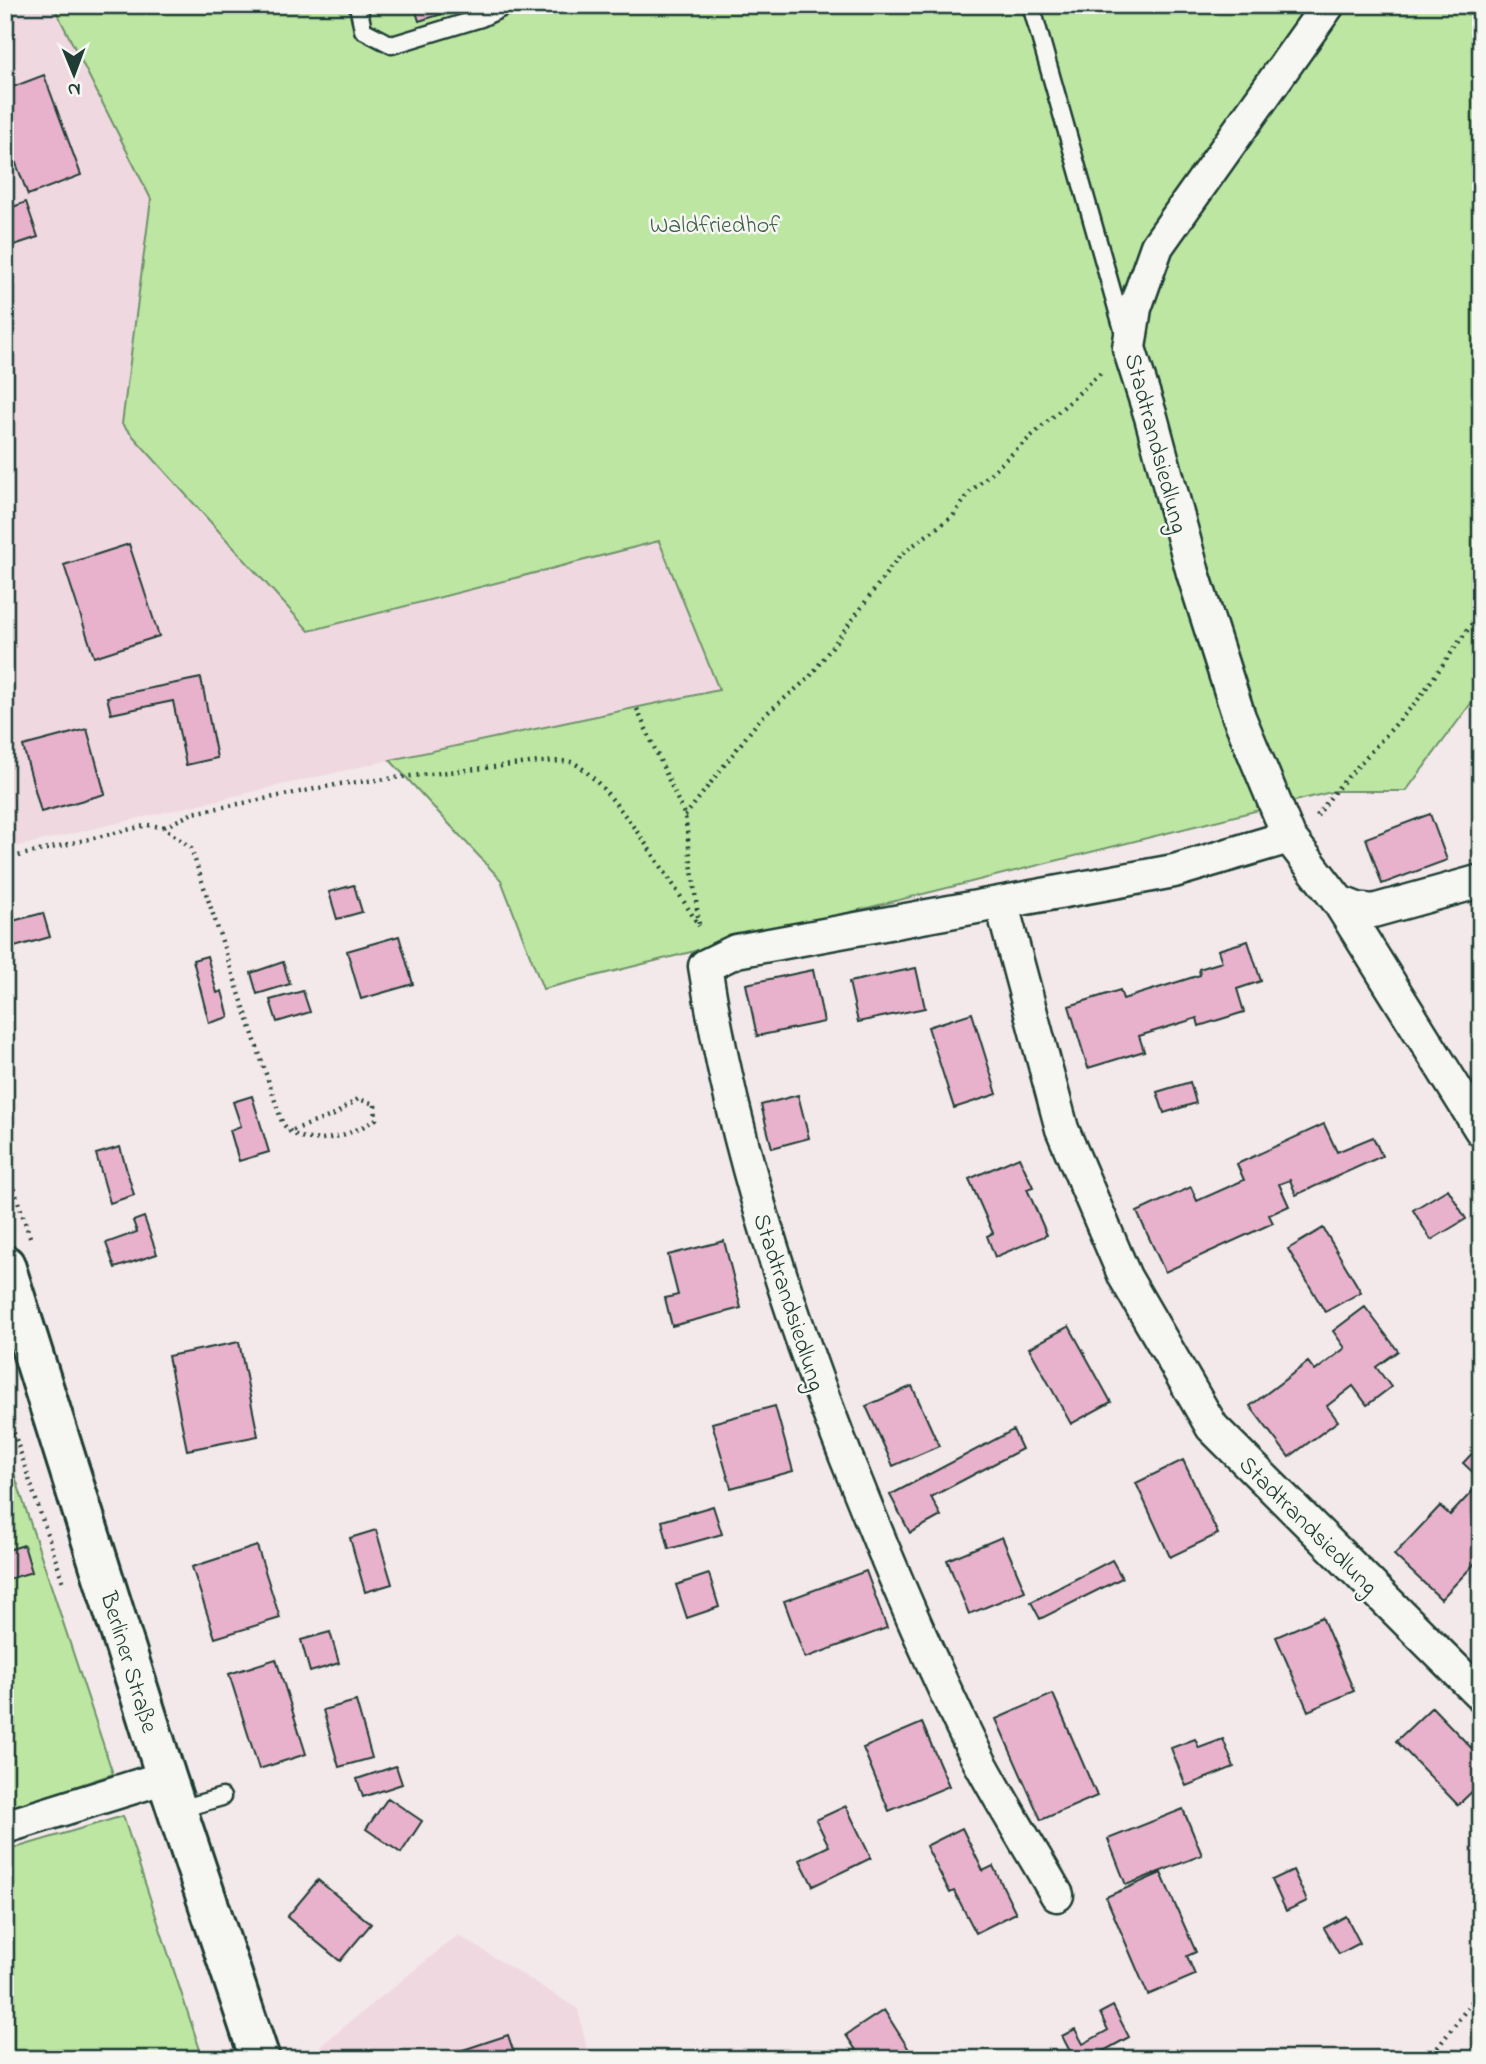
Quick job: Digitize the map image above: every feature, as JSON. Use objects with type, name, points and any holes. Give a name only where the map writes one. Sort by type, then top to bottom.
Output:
[{"type":"main road","name":"Berliner Straße","points":[[5,1265],[172,1793],[260,2059]]},
{"type":"street","name":"Stadtrandsiedlung","points":[[1328,5],[1157,246],[1135,308],[1129,348],[1151,417],[1193,573],[1240,717],[1292,841],[1339,902],[1481,1130]]},
{"type":"street","points":[[705,966],[736,951],[1174,872],[1292,841]]},
{"type":"street","points":[[1339,902],[1357,909],[1373,911],[1481,881]]},
{"type":"street","name":"Stadtrandsiedlung","points":[[1002,905],[1062,1129],[1125,1277],[1212,1427],[1481,1695]]},
{"type":"street","name":"Stadtrandsiedlung","points":[[705,966],[711,1006],[758,1205],[817,1386],[911,1620],[976,1755],[1057,1895]]},
{"type":"street","points":[[5,1827],[172,1793]]},
{"type":"lane","points":[[358,5],[363,30],[392,45],[481,18],[508,5]]},
{"type":"lane","points":[[1031,5],[1129,348]]},
{"type":"lane","points":[[172,1793],[222,1797]]},
{"type":"path","points":[[685,816],[760,719],[809,678],[900,555],[953,516],[970,492],[1129,348]]},
{"type":"path","points":[[1292,841],[1417,701],[1481,611]]},
{"type":"path","points":[[637,709],[685,816],[705,966]]},
{"type":"path","points":[[163,827],[192,813],[340,784],[538,762],[571,762],[590,776],[653,852],[699,926]]},
{"type":"path","points":[[5,859],[148,825],[163,827],[180,838],[195,854],[282,1122],[288,1132],[300,1140],[310,1140],[361,1129],[376,1119],[375,1104],[358,1099],[334,1115],[288,1132]]},
{"type":"path","points":[[1429,2059],[1481,1990]]},
{"type":"shaded area","points":[[5,5],[53,5],[151,199],[122,424],[309,631],[659,541],[719,690],[390,760],[5,849]]},
{"type":"shaded area","points":[[458,1935],[578,2009],[589,2059],[322,2059],[318,2048]]},
{"type":"green space","name":"Waldfriedhof","points":[[53,5],[1481,5],[1481,690],[1406,791],[1335,791],[543,989],[501,880],[390,760],[719,690],[659,541],[309,631],[122,424],[151,199]]},
{"type":"green space","points":[[5,1446],[113,1774],[5,1810]]},
{"type":"green space","points":[[123,1816],[203,2059],[5,2059],[5,1851]]},
{"type":"building","points":[[414,5],[472,5],[419,21]]},
{"type":"building","points":[[44,75],[81,175],[28,195],[5,134],[5,90]]},
{"type":"building","points":[[26,202],[38,237],[5,248],[5,210]]},
{"type":"building","points":[[129,544],[159,636],[94,657],[64,565]]},
{"type":"building","points":[[201,678],[217,758],[186,765],[173,701],[111,714],[107,697]]},
{"type":"building","points":[[87,729],[105,794],[41,812],[23,746]]},
{"type":"building","points":[[1430,814],[1447,860],[1382,884],[1366,838]]},
{"type":"building","points":[[354,885],[362,912],[337,919],[329,892]]},
{"type":"building","points":[[43,913],[50,937],[11,948],[5,923]]},
{"type":"building","points":[[399,936],[413,984],[361,999],[347,951]]},
{"type":"building","points":[[1248,941],[1261,981],[1237,989],[1244,1012],[1199,1026],[1197,1018],[1139,1036],[1144,1051],[1088,1068],[1069,1006],[1120,990],[1123,999],[1200,975],[1199,969],[1222,962],[1218,950]]},
{"type":"building","points":[[207,956],[217,993],[222,991],[229,1017],[209,1023],[193,960]]},
{"type":"building","points":[[283,962],[290,984],[257,994],[251,973]]},
{"type":"building","points":[[916,968],[925,1008],[858,1022],[849,982]]},
{"type":"building","points":[[813,970],[824,1022],[757,1036],[746,984]]},
{"type":"building","points":[[303,991],[310,1012],[277,1022],[270,1000]]},
{"type":"building","points":[[972,1013],[997,1094],[954,1108],[928,1027]]},
{"type":"building","points":[[1190,1082],[1196,1103],[1164,1113],[1157,1092]]},
{"type":"building","points":[[798,1095],[809,1138],[772,1148],[761,1105]]},
{"type":"building","points":[[252,1096],[269,1152],[239,1161],[230,1130],[241,1126],[233,1102]]},
{"type":"building","points":[[1324,1124],[1337,1152],[1373,1137],[1382,1156],[1296,1195],[1290,1180],[1279,1184],[1289,1206],[1269,1215],[1273,1223],[1165,1272],[1137,1212],[1191,1187],[1197,1201],[1244,1180],[1237,1164]]},
{"type":"building","points":[[120,1147],[134,1195],[110,1203],[96,1154]]},
{"type":"building","points":[[1019,1157],[1033,1187],[1027,1189],[1047,1235],[995,1257],[987,1236],[993,1233],[969,1179]]},
{"type":"building","points":[[1448,1189],[1466,1219],[1431,1240],[1413,1210]]},
{"type":"building","points":[[144,1217],[157,1254],[115,1268],[106,1243],[137,1232],[133,1221]]},
{"type":"building","points":[[1323,1228],[1361,1292],[1325,1312],[1288,1249]]},
{"type":"building","points":[[724,1241],[741,1308],[672,1326],[665,1298],[678,1295],[668,1255]]},
{"type":"building","points":[[1365,1307],[1398,1351],[1376,1367],[1391,1387],[1367,1405],[1353,1386],[1327,1406],[1338,1421],[1289,1457],[1250,1406],[1308,1362],[1315,1371],[1345,1348],[1333,1331]]},
{"type":"building","points":[[1069,1326],[1111,1402],[1071,1424],[1029,1348]]},
{"type":"building","points":[[239,1342],[258,1436],[187,1450],[168,1356]]},
{"type":"building","points":[[912,1386],[939,1446],[893,1466],[866,1406]]},
{"type":"building","points":[[775,1406],[793,1471],[731,1488],[712,1423]]},
{"type":"building","points":[[1013,1430],[1022,1449],[931,1497],[941,1516],[910,1533],[890,1495]]},
{"type":"building","points":[[1481,1444],[1481,1480],[1463,1463]]},
{"type":"building","points":[[1183,1460],[1218,1534],[1170,1557],[1136,1483]]},
{"type":"building","points":[[1481,1482],[1481,1534],[1477,1537],[1481,1541],[1481,1557],[1441,1599],[1394,1555],[1440,1506],[1450,1515]]},
{"type":"building","points":[[713,1506],[722,1534],[669,1549],[662,1521]]},
{"type":"building","points":[[376,1530],[392,1584],[365,1592],[350,1538]]},
{"type":"building","points":[[1002,1537],[1025,1591],[969,1614],[947,1560]]},
{"type":"building","points":[[24,1545],[32,1572],[5,1580],[5,1551]]},
{"type":"building","points":[[257,1546],[280,1618],[215,1638],[192,1567]]},
{"type":"building","points":[[1112,1560],[1122,1578],[1040,1619],[1031,1602]]},
{"type":"building","points":[[866,1571],[887,1628],[805,1658],[784,1601]]},
{"type":"building","points":[[709,1574],[719,1607],[687,1618],[676,1585]]},
{"type":"building","points":[[1322,1617],[1354,1691],[1308,1711],[1276,1637]]},
{"type":"building","points":[[330,1632],[339,1663],[310,1672],[301,1640]]},
{"type":"building","points":[[276,1659],[306,1754],[259,1769],[229,1674]]},
{"type":"building","points":[[1053,1694],[1097,1796],[1041,1820],[996,1719]]},
{"type":"building","points":[[356,1701],[372,1758],[339,1767],[323,1710]]},
{"type":"building","points":[[1432,1707],[1481,1758],[1481,1783],[1458,1805],[1396,1741]]},
{"type":"building","points":[[922,1723],[949,1786],[889,1811],[863,1748]]},
{"type":"building","points":[[1195,1739],[1199,1748],[1223,1739],[1234,1767],[1186,1786],[1171,1748]]},
{"type":"building","points":[[396,1766],[402,1784],[363,1797],[357,1779]]},
{"type":"building","points":[[388,1798],[422,1821],[401,1853],[366,1829]]},
{"type":"building","points":[[846,1806],[871,1858],[813,1886],[800,1860],[829,1846],[816,1820]]},
{"type":"building","points":[[1183,1809],[1202,1855],[1126,1885],[1108,1839]]},
{"type":"building","points":[[962,1828],[983,1871],[993,1866],[1016,1913],[976,1933],[954,1891],[950,1893],[926,1846]]},
{"type":"building","points":[[1293,1870],[1307,1901],[1286,1911],[1272,1880]]},
{"type":"building","points":[[1161,1873],[1196,1952],[1187,1956],[1195,1975],[1148,1995],[1106,1897]]},
{"type":"building","points":[[318,1880],[371,1924],[340,1961],[287,1917]]},
{"type":"building","points":[[1346,1916],[1360,1943],[1339,1954],[1324,1928]]},
{"type":"building","points":[[1113,2006],[1129,2037],[1089,2059],[1074,2059],[1062,2036],[1075,2029],[1083,2044],[1108,2030],[1100,2013]]},
{"type":"building","points":[[884,2010],[915,2059],[862,2059],[846,2035]]},
{"type":"building","points":[[508,2035],[516,2059],[446,2059],[445,2056]]}]
